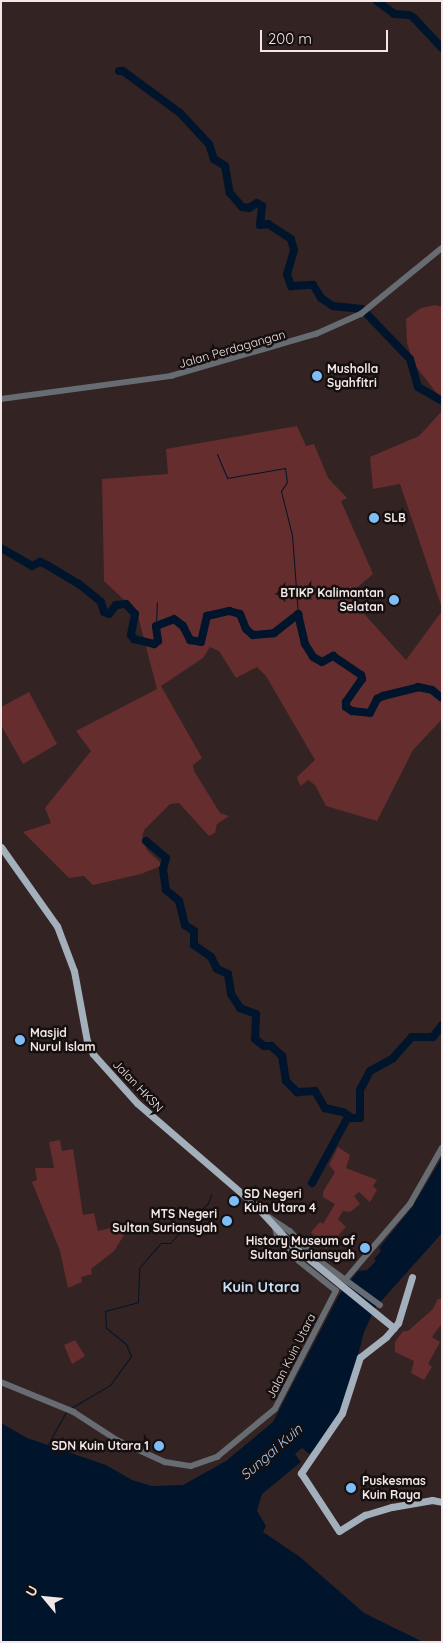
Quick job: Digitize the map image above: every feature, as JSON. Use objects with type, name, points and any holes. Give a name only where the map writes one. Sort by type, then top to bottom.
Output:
[{"type":"main road","name":"Jalan HKSN","points":[[1,847],[57,926],[74,971],[87,1041],[93,1054],[137,1103],[269,1217]]},
{"type":"main road","points":[[269,1217],[293,1246],[394,1328]]},
{"type":"main road","points":[[412,1277],[402,1314],[394,1328],[360,1357],[342,1412],[324,1442],[305,1464],[301,1475],[339,1531],[365,1515],[384,1509],[432,1500],[442,1502]]},
{"type":"street","name":"Jalan Perdagangan","points":[[1,398],[171,376],[297,340],[361,314],[442,248]]},
{"type":"street","points":[[347,1280],[410,1204],[442,1148]]},
{"type":"street","name":"Jalan HKSN","points":[[269,1217],[379,1306]]},
{"type":"street","name":"Jalan Kuin Utara","points":[[1,1382],[74,1412],[117,1440],[165,1462],[188,1466],[211,1460],[233,1446],[274,1409],[336,1291],[287,1252],[278,1240],[275,1226]]},
{"type":"shaded area","points":[[435,305],[442,307],[442,400],[414,364],[407,343],[406,319],[421,308]]},
{"type":"shaded area","points":[[442,411],[442,608],[400,484],[373,489],[370,457],[419,436]]},
{"type":"shaded area","points":[[297,426],[306,446],[314,444],[328,478],[347,498],[341,501],[373,574],[352,592],[356,605],[406,660],[442,611],[442,719],[413,750],[377,821],[326,806],[315,785],[308,780],[301,786],[298,781],[297,777],[315,760],[266,676],[257,667],[236,678],[219,651],[210,647],[203,658],[161,686],[202,758],[193,765],[194,771],[220,813],[229,816],[217,824],[215,833],[209,836],[179,803],[170,804],[144,830],[142,838],[147,850],[163,865],[141,874],[93,885],[84,876],[69,878],[23,832],[51,823],[45,808],[91,751],[76,731],[157,689],[137,612],[104,581],[102,479],[168,474],[166,449]]},
{"type":"shaded area","points":[[29,692],[57,744],[23,764],[1,725],[1,707]]},
{"type":"shaded area","points":[[60,1140],[62,1151],[73,1149],[83,1215],[94,1213],[98,1231],[111,1228],[124,1235],[114,1251],[91,1269],[92,1274],[81,1277],[82,1282],[68,1288],[60,1251],[32,1182],[37,1180],[35,1168],[54,1168],[49,1142]]},
{"type":"shaded area","points":[[338,1147],[350,1155],[346,1168],[377,1180],[373,1186],[377,1190],[370,1202],[359,1192],[354,1196],[360,1204],[350,1212],[343,1211],[338,1219],[346,1227],[326,1249],[311,1232],[320,1222],[323,1224],[335,1204],[323,1197],[323,1192],[335,1172],[329,1165]]},
{"type":"shaded area","points":[[438,1299],[442,1299],[442,1323],[432,1337],[440,1342],[428,1364],[432,1367],[424,1380],[411,1373],[414,1361],[395,1352],[395,1342],[403,1331],[408,1331],[433,1309]]},
{"type":"shaded area","points":[[75,1340],[85,1356],[72,1364],[64,1345]]},
{"type":"water","name":"Sungai Kuin","points":[[442,1157],[442,1233],[375,1308],[364,1332],[347,1399],[319,1445],[309,1454],[302,1448],[295,1454],[301,1462],[262,1494],[257,1511],[266,1526],[263,1532],[300,1557],[364,1613],[423,1642],[1,1642],[1,1423],[27,1438],[106,1465],[132,1480],[152,1486],[183,1485],[226,1461],[273,1422],[339,1295],[358,1271],[367,1270],[376,1261],[374,1259],[381,1251],[379,1248],[413,1206]]},
{"type":"waterway","points":[[377,1],[394,14],[409,15]]},
{"type":"waterway","points":[[413,17],[442,48]]},
{"type":"waterway","points":[[119,71],[123,71],[180,113],[209,144],[214,159],[225,166],[230,193],[242,207],[249,208],[257,203],[262,206],[260,225],[268,224],[291,239],[294,250],[287,274],[291,286],[313,285],[321,298],[333,306],[362,309],[410,359],[418,387],[442,401]]},
{"type":"waterway","points":[[217,454],[227,478],[285,468],[287,482],[281,491],[292,535],[298,614]]},
{"type":"waterway","points":[[1,548],[32,566],[40,562],[47,565],[79,584],[101,602],[104,612],[109,614],[116,605],[126,604],[135,614],[131,635],[134,639],[154,644],[158,641],[156,626],[174,619],[183,626],[190,640],[201,642],[207,616],[229,611],[240,614],[246,629],[253,635],[274,633],[298,614],[305,644],[313,657],[322,662],[333,656],[361,675],[362,679],[346,702],[346,707],[352,711],[370,713],[377,699],[418,687],[432,690],[442,698]]},
{"type":"waterway","points":[[156,626],[157,602]]},
{"type":"waterway","points":[[146,841],[166,858],[163,869],[166,890],[179,901],[185,925],[194,931],[194,945],[211,957],[217,969],[228,974],[231,994],[240,1008],[256,1014],[255,1039],[264,1046],[271,1046],[282,1056],[286,1081],[297,1092],[315,1091],[325,1108],[343,1112],[352,1118],[360,1118],[360,1090],[370,1071],[393,1058],[412,1037],[433,1037],[442,1025]]},
{"type":"waterway","points":[[312,1183],[348,1117]]},
{"type":"waterway","points":[[71,1408],[110,1385],[131,1356],[126,1344],[106,1328],[105,1311],[138,1302],[139,1268],[161,1243],[170,1243],[208,1203],[211,1195]]},
{"type":"waterway","points":[[47,1446],[66,1412]]},
{"type":"place","name":"Musholla Syahfitri","points":[[317,376]]},
{"type":"place","name":"SLB","points":[[374,518]]},
{"type":"place","name":"BTIKP Kalimantan Selatan","points":[[394,600]]},
{"type":"place","name":"Masjid Nurul Islam","points":[[20,1040]]},
{"type":"place","name":"SD Negeri Kuin Utara 4","points":[[234,1201]]},
{"type":"place","name":"MTS Negeri Sultan Suriansyah","points":[[227,1221]]},
{"type":"place","name":"History Museum of Sultan Suriansyah","points":[[365,1248]]},
{"type":"place","name":"SDN Kuin Utara 1","points":[[159,1446]]},
{"type":"place","name":"Puskesmas Kuin Raya","points":[[351,1488]]},
{"type":"district","name":"Kuin Utara","points":[[261,1287]]}]
